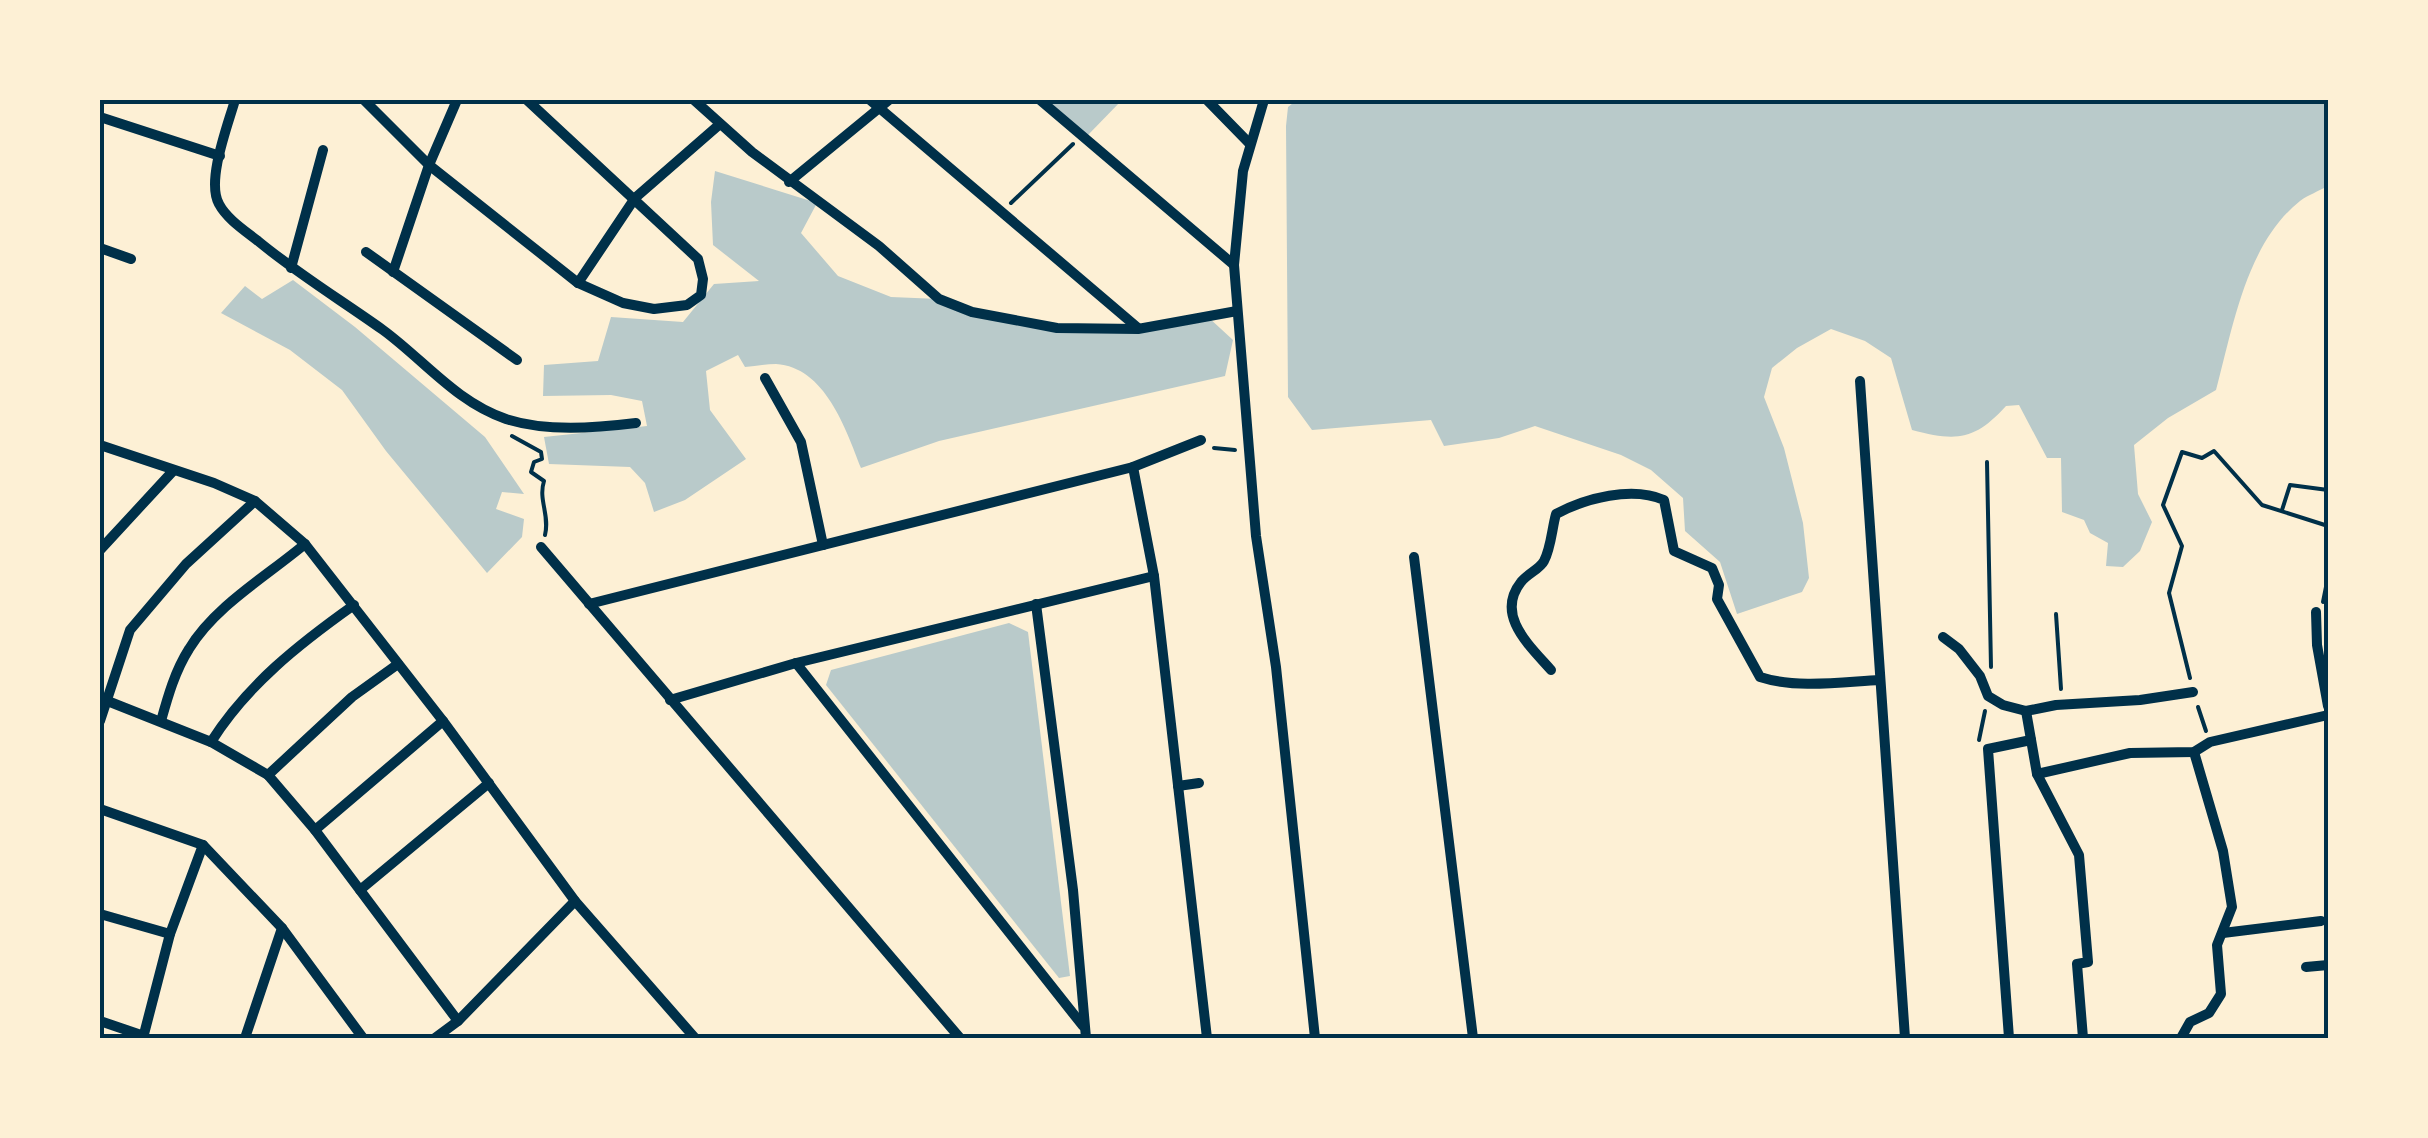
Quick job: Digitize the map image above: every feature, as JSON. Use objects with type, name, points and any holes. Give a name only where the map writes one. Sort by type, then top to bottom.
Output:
[{"type":"street","points":[[235,100],[214,185],[218,203],[233,221],[291,268],[384,332],[472,404],[508,420],[556,426],[604,427],[636,422]]},
{"type":"street","points":[[364,100],[429,166],[578,283],[623,303],[654,309],[687,305],[701,295],[703,279],[698,259],[527,100]]},
{"type":"street","points":[[393,272],[456,100]]},
{"type":"street","points":[[694,100],[789,182],[878,246],[938,299],[972,312],[1057,328],[1138,328],[1237,312]]},
{"type":"street","points":[[870,100],[884,104],[1001,212],[1138,328]]},
{"type":"street","points":[[1040,100],[1234,265]]},
{"type":"street","points":[[1206,100],[1250,142]]},
{"type":"street","points":[[1264,100],[1250,142],[1237,214],[1234,265],[1256,536],[1276,666],[1315,1038]]},
{"type":"street","points":[[789,182],[884,104]]},
{"type":"street","points":[[100,117],[220,156]]},
{"type":"street","points":[[578,283],[635,198],[720,124]]},
{"type":"street","points":[[291,268],[323,150]]},
{"type":"street","points":[[100,248],[132,260]]},
{"type":"street","points":[[366,252],[517,360]]},
{"type":"street","points":[[765,378],[801,442],[822,545]]},
{"type":"street","points":[[1860,381],[1906,1038]]},
{"type":"street","points":[[588,604],[1133,467],[1200,440]]},
{"type":"street","points":[[100,444],[255,501],[304,544],[444,721],[575,901],[695,1038]]},
{"type":"street","points":[[1133,467],[1154,576],[1207,1038]]},
{"type":"street","points":[[100,550],[173,471]]},
{"type":"street","points":[[1551,670],[1518,631],[1510,614],[1510,596],[1544,562],[1556,514],[1574,504],[1646,492],[1664,500],[1674,551],[1712,568],[1720,585],[1717,598],[1760,677],[1773,682],[1880,680]]},
{"type":"street","points":[[100,720],[130,630],[186,564],[255,501]]},
{"type":"street","points":[[161,722],[172,684],[204,628],[304,544]]},
{"type":"street","points":[[541,548],[960,1038]]},
{"type":"street","points":[[1414,557],[1473,1038]]},
{"type":"street","points":[[670,700],[796,663],[1154,576]]},
{"type":"street","points":[[1036,604],[1073,890],[1084,1032]]},
{"type":"street","points":[[210,742],[252,688],[286,656],[354,605]]},
{"type":"street","points":[[2316,612],[2317,645],[2328,706]]},
{"type":"street","points":[[1943,637],[1959,649],[1980,676],[1988,696],[2026,711],[2193,692]]},
{"type":"street","points":[[796,663],[1084,1032]]},
{"type":"street","points":[[268,775],[352,697],[398,664]]},
{"type":"street","points":[[104,699],[210,742],[268,775],[315,830],[458,1021]]},
{"type":"street","points":[[2026,711],[2036,774],[2078,854],[2088,962],[2077,964],[2083,1038]]},
{"type":"street","points":[[2036,774],[2130,753],[2194,752],[2210,742],[2328,715]]},
{"type":"street","points":[[315,830],[444,721]]},
{"type":"street","points":[[2008,1038],[1988,750],[2031,740]]},
{"type":"street","points":[[2181,1038],[2190,1022],[2209,1013],[2221,994],[2217,945],[2232,907],[2222,851],[2194,752]]},
{"type":"street","points":[[360,890],[489,783]]},
{"type":"street","points":[[1178,786],[1199,783]]},
{"type":"street","points":[[100,809],[203,845],[282,928],[363,1038]]},
{"type":"street","points":[[100,1021],[143,1037],[170,934],[203,845]]},
{"type":"street","points":[[435,1038],[458,1021],[575,901]]},
{"type":"street","points":[[100,914],[170,934]]},
{"type":"street","points":[[2224,933],[2321,921]]},
{"type":"street","points":[[245,1038],[282,928]]},
{"type":"street","points":[[2306,967],[2328,965]]},
{"type":"path","points":[[1001,212],[1080,137]]},
{"type":"path","points":[[502,430],[542,452],[542,459],[534,462],[531,472],[544,481],[540,492],[548,518],[541,548]]},
{"type":"path","points":[[1200,440],[1215,448],[1250,449]]},
{"type":"path","points":[[2210,742],[2193,692],[2169,593],[2182,546],[2163,504],[2182,452],[2202,458],[2214,451],[2262,505],[2328,526]]},
{"type":"path","points":[[1987,462],[1992,663],[1978,739],[1988,750]]},
{"type":"path","points":[[2282,511],[2290,485],[2328,490]]},
{"type":"path","points":[[2316,612],[2322,610],[2328,577]]},
{"type":"path","points":[[2056,614],[2062,704]]},
{"type":"shaded area","points":[[1048,100],[1122,100],[1087,136]]},
{"type":"shaded area","points":[[1297,100],[2328,100],[2328,186],[2300,201],[2266,240],[2244,288],[2216,390],[2168,418],[2134,445],[2138,494],[2152,522],[2140,551],[2123,567],[2106,566],[2108,543],[2090,533],[2084,520],[2062,512],[2061,458],[2047,458],[2019,405],[2006,406],[1985,426],[1964,435],[1941,436],[1912,430],[1891,358],[1865,341],[1831,329],[1772,368],[1764,397],[1784,448],[1803,523],[1809,578],[1802,592],[1737,614],[1720,562],[1685,531],[1683,498],[1651,470],[1621,455],[1535,426],[1499,438],[1444,446],[1431,420],[1312,430],[1288,397],[1286,126],[1288,107]]},
{"type":"shaded area","points":[[715,171],[817,203],[801,233],[838,276],[891,297],[939,299],[972,312],[1101,329],[1208,317],[1233,340],[1225,376],[939,441],[861,468],[831,402],[808,376],[776,364],[745,367],[738,355],[706,371],[710,410],[746,459],[685,500],[654,512],[645,483],[630,467],[549,464],[544,437],[647,426],[642,401],[611,395],[543,396],[544,365],[598,361],[611,317],[683,322],[714,284],[759,281],[713,245],[711,202]]},
{"type":"shaded area","points":[[293,280],[485,437],[524,494],[502,492],[496,509],[524,519],[522,537],[487,573],[386,451],[342,390],[290,350],[221,313],[245,286],[262,299]]},
{"type":"shaded area","points":[[1009,623],[1028,632],[1070,976],[1059,978],[826,685],[831,670]]}]
